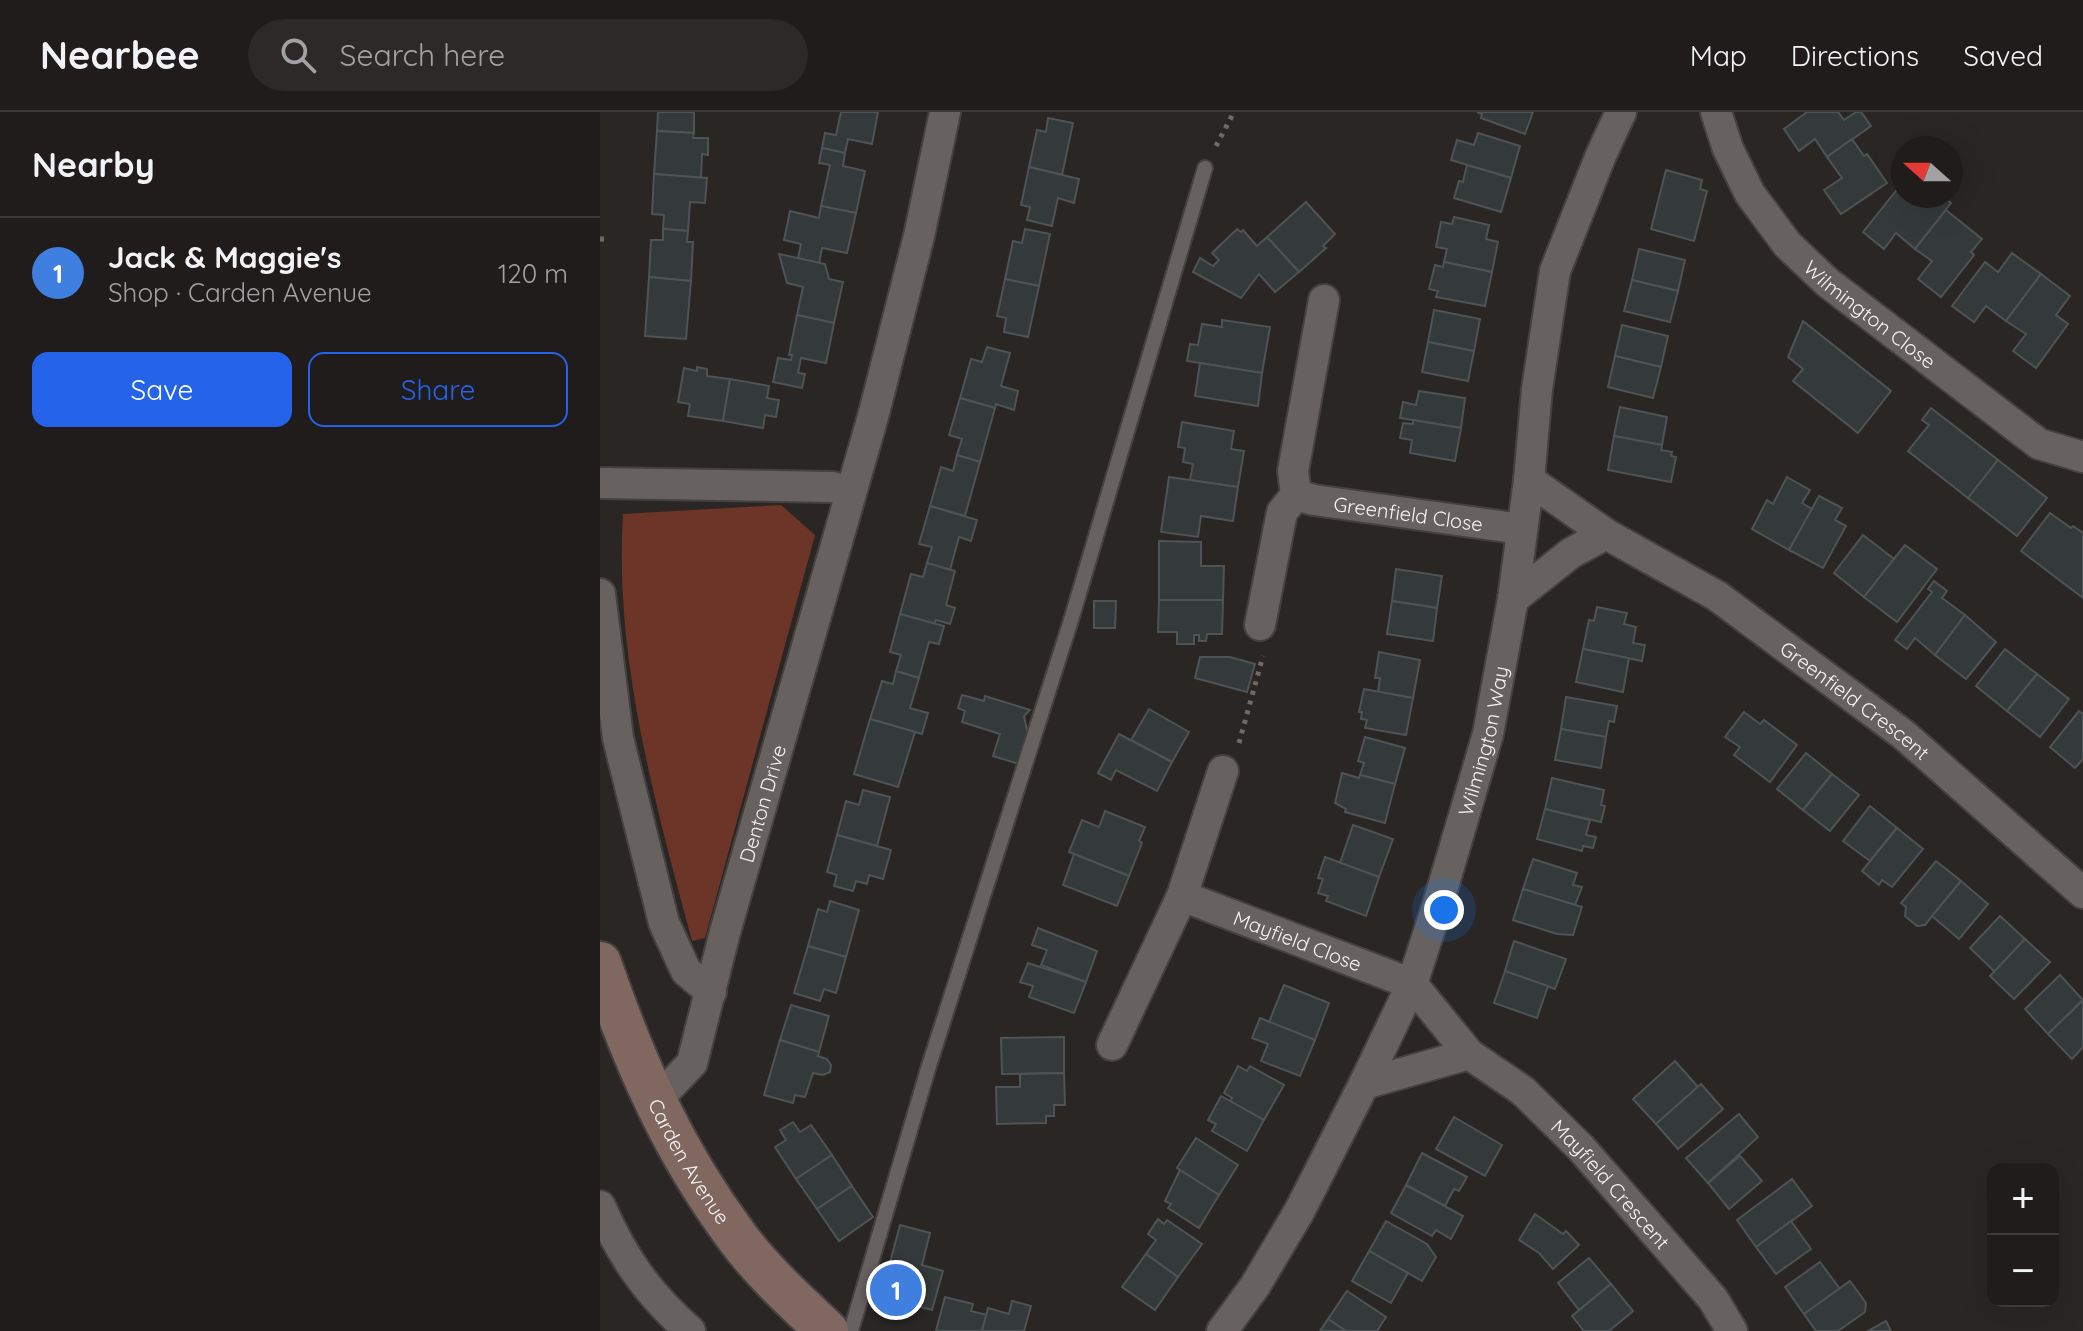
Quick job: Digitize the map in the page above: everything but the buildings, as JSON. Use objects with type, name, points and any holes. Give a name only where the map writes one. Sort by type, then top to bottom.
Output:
[{"type":"street","name":"Denton Drive","points":[[654,1103],[692,1063],[729,917],[851,492],[919,236],[945,112]]},
{"type":"street","name":"Wilmington Way","points":[[1222,1331],[1255,1286],[1300,1210],[1412,984],[1488,734],[1513,599],[1537,389],[1555,271],[1621,112]]},
{"type":"street","name":"Wilmington Close","points":[[1716,112],[1728,149],[1750,194],[1787,244],[1827,282],[2039,444],[2083,457]]},
{"type":"street","points":[[1264,633],[1282,512],[1296,495],[1293,471],[1324,300]]},
{"type":"street","name":"Greenfield Crescent","points":[[1529,480],[1606,534],[1717,596],[1904,735],[2083,893]]},
{"type":"street","points":[[600,483],[832,487],[851,492]]},
{"type":"street","name":"Greenfield Close","points":[[1296,495],[1521,529]]},
{"type":"street","points":[[1513,599],[1571,553],[1606,534]]},
{"type":"street","points":[[600,594],[618,738],[664,923],[686,971],[711,992]]},
{"type":"street","points":[[1112,1045],[1182,896],[1229,762]]},
{"type":"street","name":"Mayfield Close","points":[[1182,896],[1412,984]]},
{"type":"street","name":"Carden Avenue","points":[[600,963],[654,1103],[697,1179],[739,1240],[827,1331]]},
{"type":"street","name":"Mayfield Crescent","points":[[1412,984],[1469,1054],[1523,1091],[1581,1148],[1713,1299],[1732,1331]]},
{"type":"street","points":[[1364,1084],[1469,1054]]},
{"type":"street","points":[[600,1206],[619,1249],[643,1282],[690,1331]]},
{"type":"lane","points":[[851,1331],[928,1069],[1068,632],[1205,168]]},
{"type":"path","points":[[1205,168],[1234,112]]},
{"type":"path","points":[[1229,762],[1264,633]]},
{"type":"shaded area","points":[[781,505],[815,535],[705,938],[692,941],[664,836],[631,676],[622,568],[623,514]]},
{"type":"place","name":"Jack & Maggie's","points":[[896,1290]]}]
